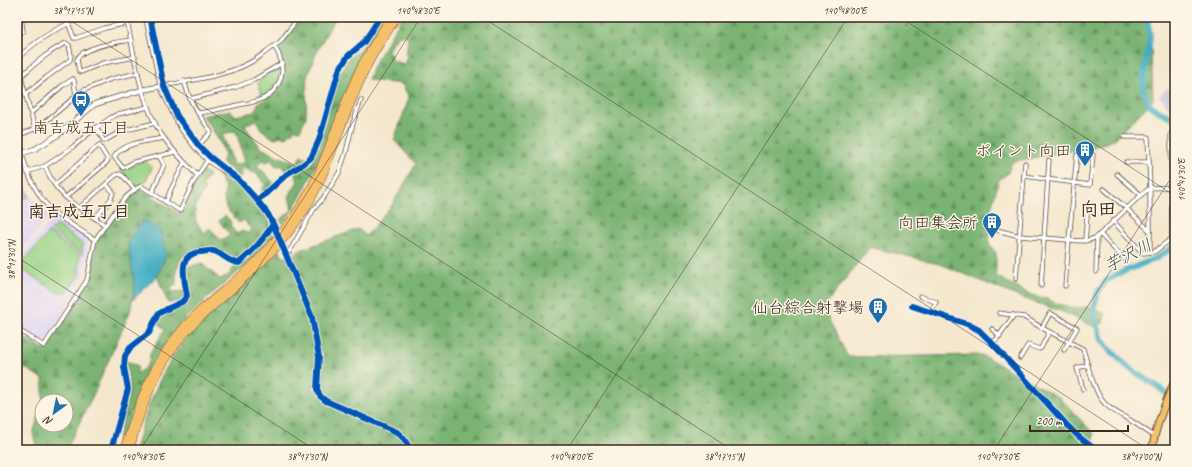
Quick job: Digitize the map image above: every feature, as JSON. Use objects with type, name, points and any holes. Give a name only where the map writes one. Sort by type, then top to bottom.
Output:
[{"type":"highway","points":[[124,450],[145,387],[159,360],[194,316],[261,256],[281,234],[299,208],[318,174],[362,64],[390,17]]},
{"type":"highway","points":[[130,450],[149,394],[164,364],[177,343],[204,314],[248,275],[278,245],[305,210],[324,174],[348,109],[364,73],[397,17]]},
{"type":"highway","points":[[1152,450],[1154,436],[1163,408],[1175,380]]},
{"type":"street","points":[[17,33],[23,31],[21,17]]},
{"type":"street","points":[[17,59],[34,44],[49,34],[68,23],[85,17]]},
{"type":"street","points":[[126,17],[142,90],[148,108],[164,138],[184,163],[197,175]]},
{"type":"street","points":[[146,17],[163,86],[177,116],[198,147],[209,158],[238,179],[257,200],[274,225],[312,317],[319,357],[318,393],[334,405],[397,432],[404,439],[411,450]]},
{"type":"street","points":[[150,17],[163,86]]},
{"type":"street","points":[[19,154],[48,142],[96,104],[142,90],[215,75],[239,68],[251,62],[280,42],[299,17]]},
{"type":"street","points":[[257,200],[287,174],[311,158],[319,140],[339,70],[348,56],[364,42],[380,17]]},
{"type":"street","points":[[68,23],[74,38],[105,28],[128,23]]},
{"type":"street","points":[[131,40],[105,45],[82,54],[78,59],[78,69],[81,72],[103,63],[135,56]]},
{"type":"street","points":[[21,76],[45,56],[66,43],[69,44],[71,55],[70,60],[26,94]]},
{"type":"street","points":[[198,113],[263,99],[271,93],[278,86],[282,73],[282,63],[279,52],[274,46]]},
{"type":"street","points":[[17,63],[35,129]]},
{"type":"street","points":[[190,98],[236,87],[254,80],[282,63]]},
{"type":"street","points":[[95,240],[57,214],[48,205],[34,186],[27,172],[19,154],[17,136],[35,129],[48,120],[82,91],[105,81],[138,72]]},
{"type":"street","points":[[30,113],[62,86],[73,79],[76,96]]},
{"type":"street","points":[[184,81],[190,98],[211,132],[198,147]]},
{"type":"street","points":[[286,253],[292,247],[314,209],[324,197],[339,173],[361,100]]},
{"type":"street","points":[[27,172],[44,166],[74,146],[96,127],[112,117],[118,114],[148,108]]},
{"type":"street","points":[[96,127],[104,142],[122,131],[155,123]]},
{"type":"street","points":[[1113,221],[1143,253],[1157,250],[1174,238],[1171,134]]},
{"type":"street","points":[[1124,137],[1148,137],[1150,252]]},
{"type":"street","points":[[164,138],[132,144],[118,152],[114,157],[123,168],[134,162],[175,152]]},
{"type":"street","points":[[55,185],[99,145],[108,160],[66,197]]},
{"type":"street","points":[[1065,286],[1077,155]]},
{"type":"street","points":[[1024,176],[1090,185],[1093,155]]},
{"type":"street","points":[[152,193],[164,165],[159,156]]},
{"type":"street","points":[[17,329],[44,346],[87,280],[95,240],[126,198],[141,186],[180,211],[197,175],[209,158]]},
{"type":"street","points":[[1041,286],[1050,160]]},
{"type":"street","points":[[1126,162],[1149,162]]},
{"type":"street","points":[[166,202],[184,163]]},
{"type":"street","points":[[1016,279],[1025,163]]},
{"type":"street","points":[[44,166],[57,188],[66,197],[105,225]]},
{"type":"street","points":[[80,208],[116,175],[120,174],[123,176],[135,190]]},
{"type":"street","points":[[1117,174],[1141,194]]},
{"type":"street","points":[[95,218],[111,199],[113,192],[106,184]]},
{"type":"street","points":[[989,228],[1020,236],[1085,241],[1090,240],[1098,235],[1141,194],[1150,188],[1173,187]]},
{"type":"street","points":[[1104,190],[1126,208],[1150,231]]},
{"type":"street","points":[[1085,241],[1088,204]]},
{"type":"street","points":[[111,450],[128,389],[123,363],[125,356],[130,348],[149,333],[158,314],[182,302],[187,296],[183,266],[186,259],[192,253],[214,251],[234,263],[239,263],[248,256],[274,225]]},
{"type":"street","points":[[1098,235],[1124,259]]},
{"type":"street","points":[[1096,272],[1098,235]]},
{"type":"street","points":[[920,296],[936,302],[931,312]]},
{"type":"street","points":[[912,306],[979,330],[994,344],[1066,424],[1078,436],[1096,450]]},
{"type":"street","points":[[999,313],[1024,317],[1083,349],[1098,393],[1104,403],[1113,411],[1154,436]]},
{"type":"street","points":[[1042,328],[1050,314],[1077,328],[1064,350]]},
{"type":"street","points":[[994,344],[1014,315]]},
{"type":"street","points":[[1002,322],[1006,325]]},
{"type":"street","points":[[992,329],[1000,336]]},
{"type":"street","points":[[1020,358],[1026,345],[1028,344],[1039,349],[1041,348],[1050,332]]},
{"type":"street","points":[[1083,389],[1077,368],[1088,365]]},
{"type":"shaded area","points":[[1175,85],[1175,114],[1159,96],[1165,90]]},
{"type":"shaded area","points":[[17,170],[21,174],[31,196],[48,216],[17,257]]},
{"type":"shaded area","points":[[54,217],[59,218],[89,241],[84,278],[44,344],[17,327],[17,262]]},
{"type":"green space","points":[[301,17],[336,17],[318,49],[307,77],[306,117],[300,130],[295,129],[286,138],[280,136],[274,139],[261,129],[256,120],[244,125],[261,148],[277,156],[297,163],[301,155],[308,158],[300,165],[286,171],[280,165],[277,167],[271,160],[266,162],[263,160],[257,165],[274,183],[264,192],[261,190],[265,185],[257,174],[243,168],[240,171],[243,175],[240,178],[231,170],[235,165],[245,162],[236,131],[222,134],[233,165],[230,169],[221,162],[225,156],[219,140],[202,116],[230,110],[236,116],[254,112],[259,102],[264,100],[279,87],[283,75],[284,62],[278,47],[292,31]]},
{"type":"green space","points":[[381,17],[386,17],[344,94],[322,152],[309,180],[294,207],[283,224],[280,220],[292,210],[289,196],[298,181],[294,173],[312,163],[321,140],[339,73],[349,58],[364,45]]},
{"type":"green space","points":[[402,17],[1150,17],[1153,100],[1114,140],[1093,147],[1012,162],[1008,173],[999,180],[990,212],[989,244],[996,253],[996,276],[1025,292],[1040,298],[1045,298],[1057,304],[1074,308],[1089,307],[1099,310],[1104,313],[1105,316],[1103,323],[1095,327],[1058,310],[1019,297],[943,265],[870,247],[823,308],[848,357],[982,355],[1060,398],[1094,434],[1091,450],[135,450],[143,422],[159,382],[181,345],[206,317],[279,249],[284,258],[303,249],[358,229],[366,236],[392,205],[416,164],[394,140],[409,98],[402,84],[368,80],[373,66]],"holes":[[[398,35],[408,36],[406,64],[391,61],[391,55],[388,50]]]},
{"type":"green space","points":[[277,68],[280,70],[277,83],[262,98],[258,82]]},
{"type":"green space","points":[[146,161],[152,168],[143,186],[134,186],[122,172],[130,166]]},
{"type":"green space","points":[[202,170],[209,175],[202,186],[205,189],[197,203],[195,210],[196,222],[204,233],[210,228],[221,241],[230,235],[219,221],[225,215],[231,222],[230,226],[237,234],[242,231],[247,233],[252,231],[244,220],[239,223],[226,208],[224,199],[225,188],[217,173],[220,171],[239,184],[271,223],[257,243],[239,260],[235,260],[216,249],[195,250],[182,257],[176,270],[176,285],[172,286],[171,292],[184,291],[185,295],[180,301],[168,303],[157,276],[166,255],[128,243],[135,287],[130,312],[96,389],[66,450],[37,450],[33,434],[34,431],[34,433],[74,433],[74,393],[43,393],[43,379],[17,363],[17,333],[45,350],[90,281],[97,241],[117,212],[140,188],[180,214]]},
{"type":"green space","points":[[17,172],[29,197],[17,200]]},
{"type":"green space","points":[[56,225],[83,244],[82,255],[51,230]]},
{"type":"green space","points":[[271,229],[275,236],[259,253],[185,319],[171,335],[146,375],[130,416],[121,450],[115,450],[130,390],[126,361],[138,366],[136,374],[145,368],[149,362],[150,354],[165,329],[156,322],[163,314],[173,312],[190,297],[186,268],[201,263],[220,279],[229,275],[235,266],[244,262]]},
{"type":"green space","points":[[49,232],[80,256],[79,276],[67,292],[57,292],[21,269],[22,263]]},
{"type":"water","points":[[143,220],[160,231],[166,255],[157,276],[132,301],[135,287],[128,243]]},
{"type":"waterway","name":"芋沢川","points":[[1147,17],[1150,37],[1143,82],[1145,97],[1156,110],[1175,119]]},
{"type":"waterway","name":"芋沢川","points":[[1175,246],[1157,258],[1118,274],[1106,281],[1098,292],[1094,307],[1094,315],[1102,340],[1110,350],[1129,368],[1157,386],[1175,401]]},
{"type":"cycle path","points":[[150,17],[164,86],[177,116],[199,146],[210,157],[238,179],[257,200],[268,214],[274,226],[312,317],[319,357],[317,389],[320,396],[326,401],[397,432],[404,439],[411,450]]},
{"type":"cycle path","points":[[257,200],[287,174],[311,158],[319,140],[339,70],[348,56],[364,42],[380,17]]},
{"type":"cycle path","points":[[111,450],[128,389],[124,367],[125,356],[130,348],[149,333],[158,314],[182,302],[187,296],[184,276],[187,258],[192,254],[199,252],[212,251],[217,252],[232,262],[239,263],[258,245],[273,224]]},
{"type":"cycle path","points":[[912,306],[967,324],[979,330],[1066,424],[1078,436],[1096,450]]},
{"type":"place","name":"南吉成五丁目","points":[[81,117]]},
{"type":"place","name":"ポイント向田","points":[[1085,167]]},
{"type":"place","name":"向田集会所","points":[[992,239]]},
{"type":"place","name":"仙台綜合射撃場","points":[[878,324]]},
{"type":"district","name":"向田","points":[[1098,209]]},
{"type":"district","name":"南吉成五丁目","points":[[79,211]]}]
